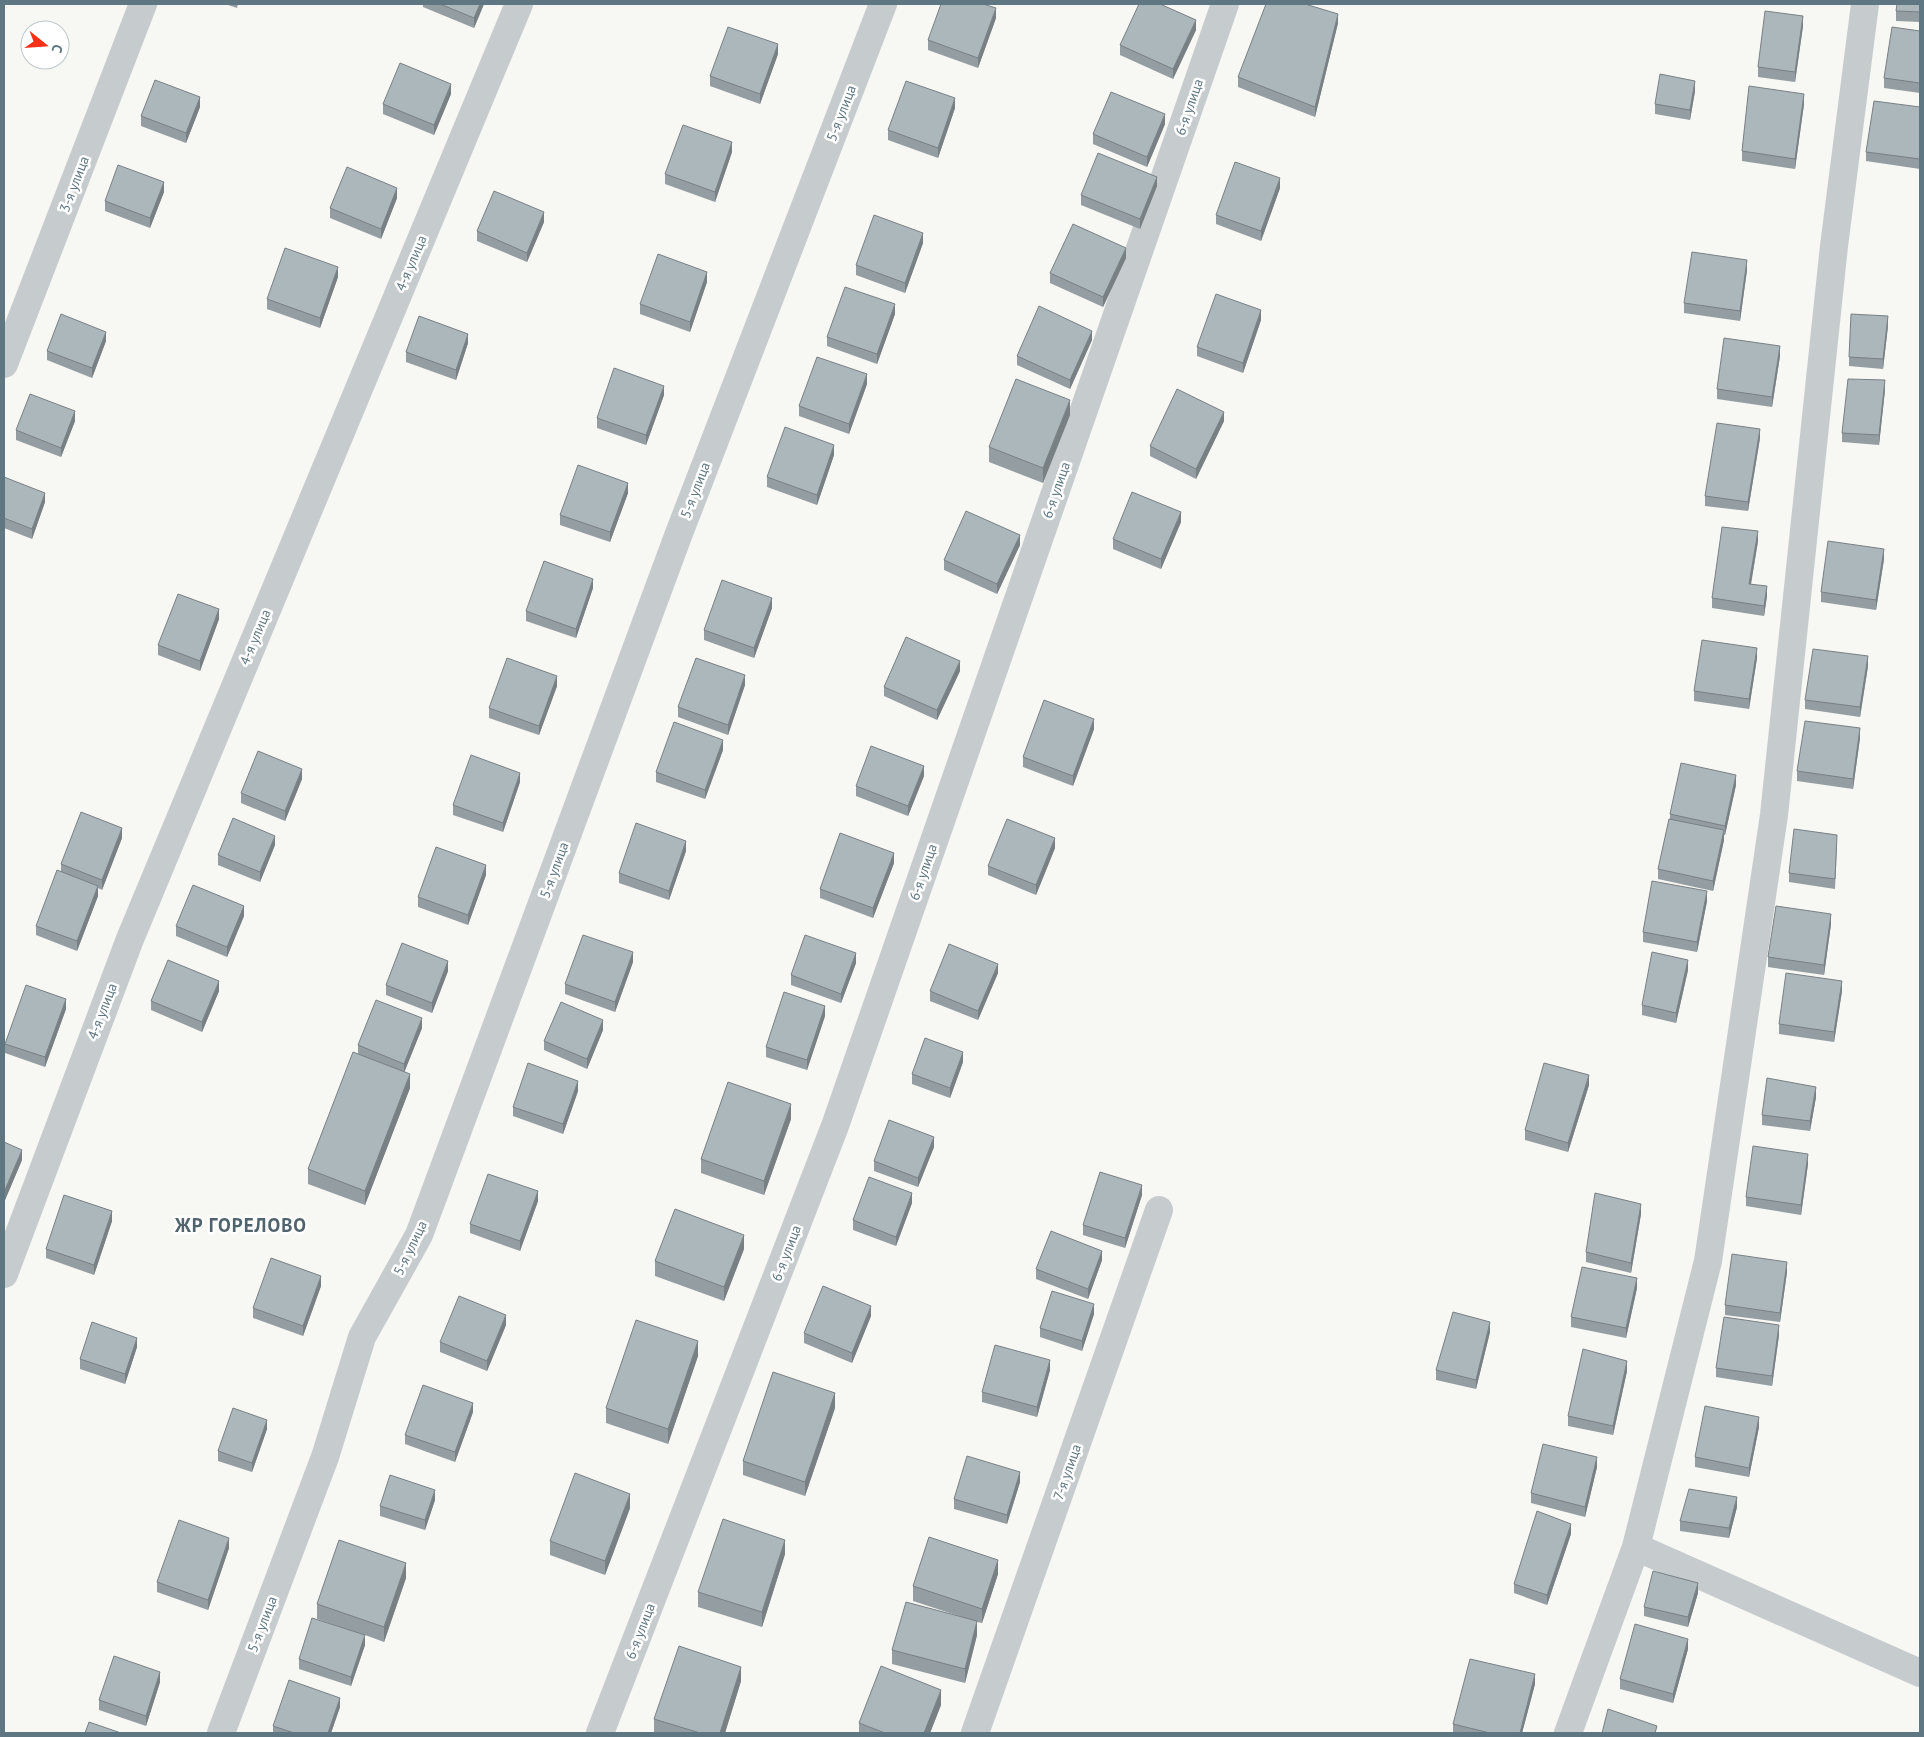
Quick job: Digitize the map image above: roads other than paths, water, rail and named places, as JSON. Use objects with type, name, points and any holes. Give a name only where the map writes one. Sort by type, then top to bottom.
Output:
[{"type":"street","name":"3-я улица","points":[[4,364],[143,4]]},
{"type":"street","name":"4-я улица","points":[[4,1274],[130,939],[518,4]]},
{"type":"street","name":"5-я улица","points":[[221,1733],[325,1457],[362,1337],[418,1235],[674,546],[883,4]]},
{"type":"street","name":"6-я улица","points":[[600,1733],[835,1126],[1225,4]]},
{"type":"street","points":[[1568,1733],[1636,1547],[1708,1261],[1775,805],[1834,246],[1865,4]]},
{"type":"street","name":"7-я улица","points":[[975,1733],[1159,1210]]},
{"type":"street","points":[[1636,1547],[1920,1673]]},
{"type":"district","name":"ЖР ГОРЕЛОВО","points":[[241,1225]]}]
